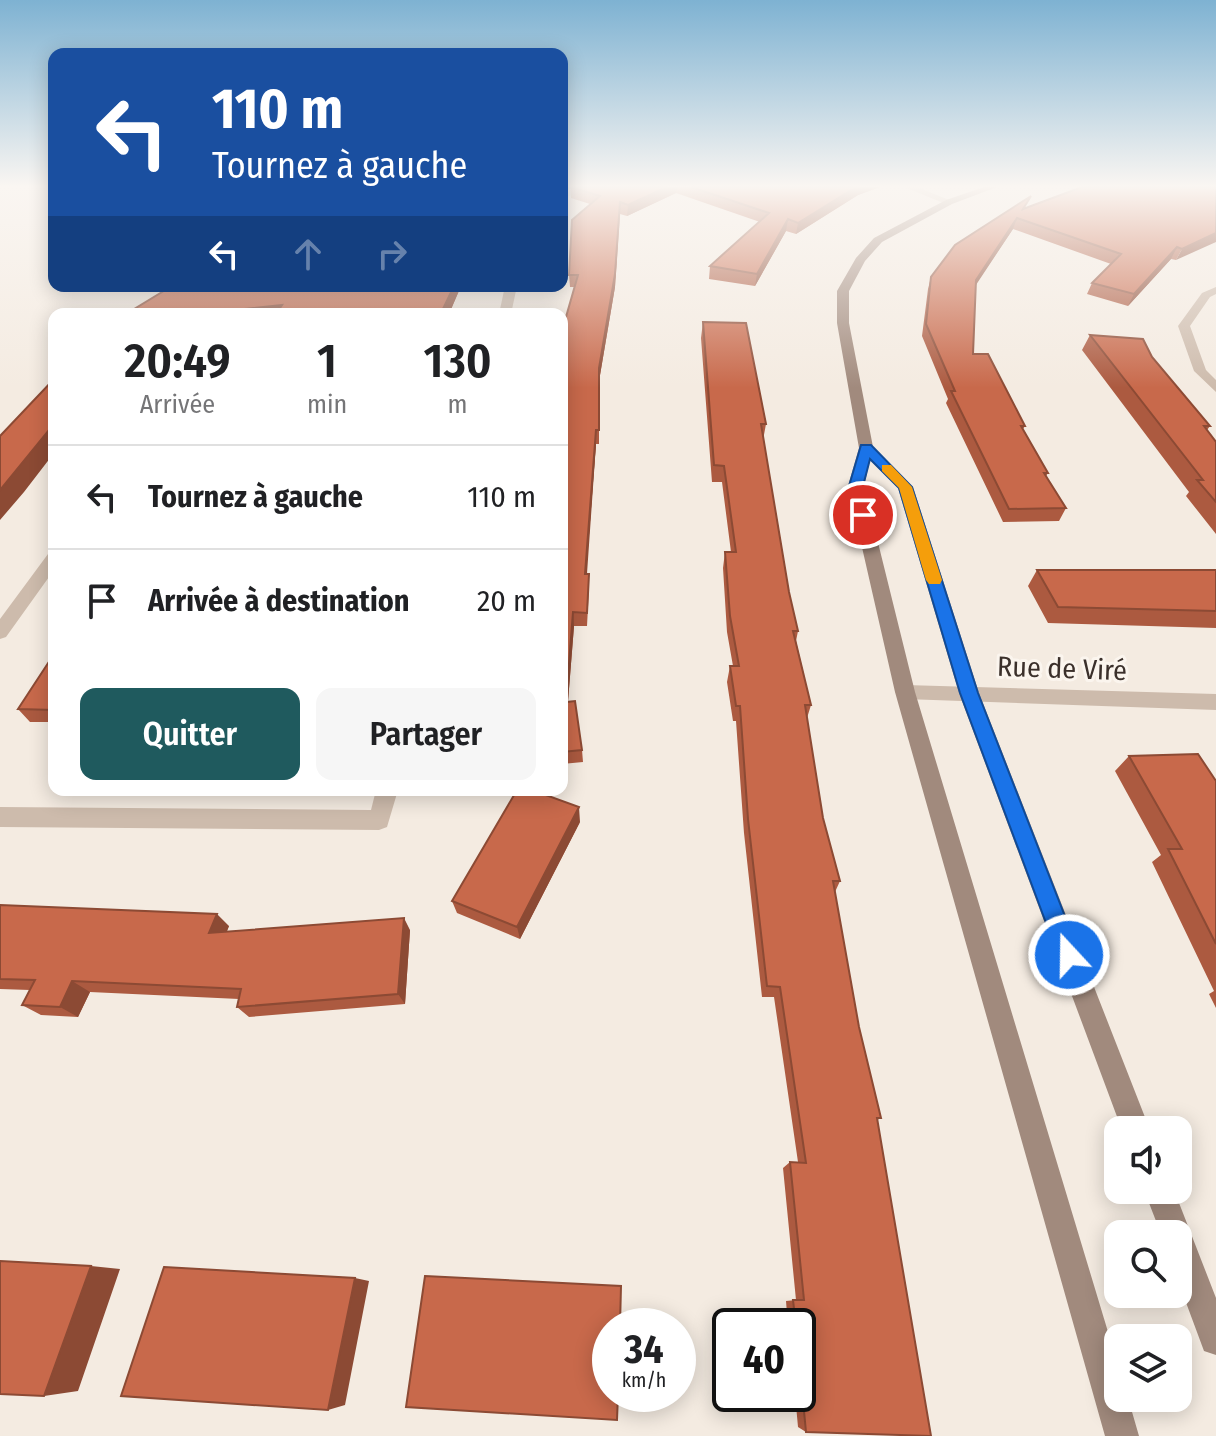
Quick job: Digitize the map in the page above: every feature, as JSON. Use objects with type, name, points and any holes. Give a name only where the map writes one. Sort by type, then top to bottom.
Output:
[{"type":"street","points":[[865,254],[843,291],[843,323],[866,448],[856,486],[905,692],[1122,1436]]},
{"type":"street","points":[[1216,290],[1206,295],[1184,326],[1200,371],[1216,388]]},
{"type":"street","points":[[866,448],[905,487],[969,693],[1131,1116]]},
{"type":"street","points":[[0,632],[48,566]]},
{"type":"street","name":"Rue de Viré","points":[[905,692],[1216,702]]},
{"type":"street","points":[[0,817],[379,820],[385,796]]},
{"type":"street","points":[[1192,1276],[1216,1339]]},
{"type":"building","points":[[570,254],[616,254],[599,368],[599,430],[596,430],[585,574],[589,574],[587,613],[573,612],[568,676],[568,310],[578,275],[569,275]]},
{"type":"building","points":[[723,254],[768,254],[757,274],[710,266]]},
{"type":"building","points":[[948,254],[993,254],[976,280],[973,354],[988,354],[1025,426],[1021,426],[1048,473],[1044,473],[1066,508],[1009,509],[951,391],[955,391],[926,324],[931,277]]},
{"type":"building","points":[[1121,254],[1171,254],[1134,294],[1092,283]]},
{"type":"building","points":[[162,292],[451,292],[443,308],[280,308],[282,305],[254,308],[136,308]]},
{"type":"building","points":[[703,322],[746,323],[766,424],[761,424],[798,631],[793,631],[811,705],[805,705],[823,818],[840,881],[833,881],[859,1027],[881,1118],[877,1118],[931,1436],[806,1432],[804,1412],[816,1412],[816,1308],[794,1308],[793,1300],[804,1300],[790,1162],[806,1163],[780,987],[767,986],[748,819],[740,706],[736,706],[730,666],[739,666],[730,616],[725,552],[736,552],[724,466],[714,465]]},
{"type":"building","points":[[1090,335],[1143,339],[1152,357],[1210,426],[1204,426],[1216,442],[1216,502],[1197,480],[1203,480]]},
{"type":"building","points":[[48,385],[48,431],[0,490],[0,436]]},
{"type":"building","points":[[1037,570],[1216,570],[1216,611],[1058,607]]},
{"type":"building","points":[[48,663],[48,710],[18,709]]},
{"type":"building","points":[[575,701],[582,750],[568,751],[568,702]]},
{"type":"building","points":[[1198,754],[1216,781],[1216,944],[1168,849],[1182,849],[1129,756]]},
{"type":"building","points":[[513,796],[549,796],[579,807],[517,927],[452,901]]},
{"type":"building","points":[[0,905],[217,914],[209,933],[404,918],[398,994],[237,1007],[241,989],[72,981],[60,1007],[22,1005],[35,980],[0,979]]},
{"type":"building","points":[[0,1261],[91,1266],[44,1396],[0,1394]]},
{"type":"building","points":[[164,1267],[355,1278],[328,1410],[121,1396]]},
{"type":"building","points":[[425,1276],[621,1286],[620,1308],[592,1308],[592,1412],[617,1412],[617,1420],[406,1407]]},
{"type":"slow traffic","points":[[886,468],[905,487],[934,580]]},
{"type":"route","points":[[863,515],[856,486],[866,448],[905,487],[969,693],[1069,955]]}]
